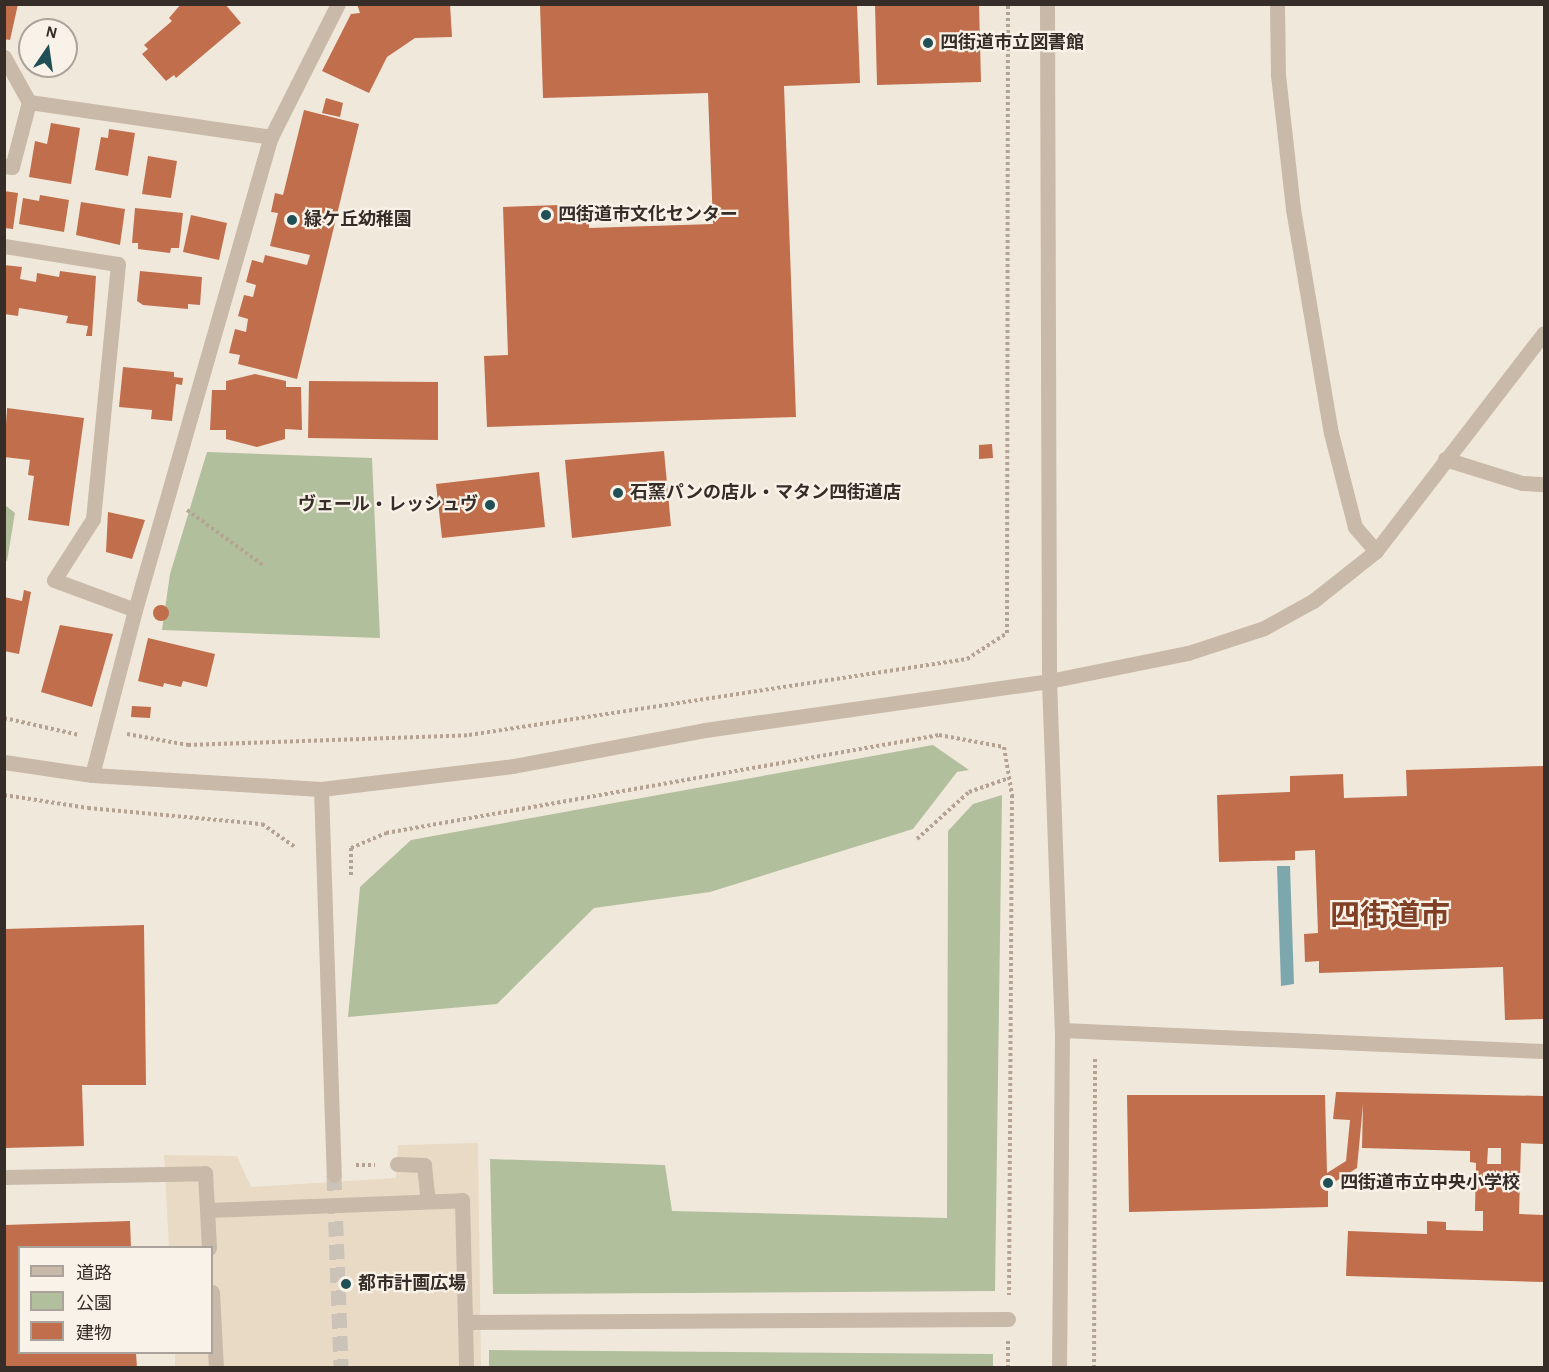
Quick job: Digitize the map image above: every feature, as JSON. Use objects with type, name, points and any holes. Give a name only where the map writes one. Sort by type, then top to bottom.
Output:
[{"type":"street","points":[[92,775],[135,610],[170,497],[271,137],[338,4]]},
{"type":"street","points":[[1047,4],[1049,681],[1062,1030],[1059,1368]]},
{"type":"street","points":[[1277,4],[1278,75],[1293,209],[1331,433],[1355,527],[1376,551]]},
{"type":"street","points":[[4,57],[29,102],[12,167],[4,166]]},
{"type":"street","points":[[29,102],[271,137]]},
{"type":"street","points":[[4,246],[118,264],[93,519],[54,580],[135,610]]},
{"type":"street","points":[[4,762],[92,775],[321,789],[513,766],[705,730],[1049,681],[1188,653],[1264,628],[1313,601],[1376,551],[1445,459],[1545,333]]},
{"type":"street","points":[[1445,459],[1522,483],[1545,484]]},
{"type":"street","points":[[321,789],[334,1175]]},
{"type":"street","points":[[1062,1030],[1545,1052]]},
{"type":"street","points":[[397,1164],[424,1166],[428,1201]]},
{"type":"street","points":[[4,1177],[205,1173],[209,1246]]},
{"type":"street","points":[[207,1210],[462,1200],[466,1368]]},
{"type":"street","points":[[213,1311],[216,1368]]},
{"type":"street","points":[[465,1322],[1008,1319]]},
{"type":"path","points":[[4,718],[101,735],[188,745],[469,735],[967,659],[1006,633],[1008,4]]},
{"type":"path","points":[[170,497],[264,566]]},
{"type":"path","points":[[351,882],[351,849],[386,833],[939,735],[1004,747],[1009,778],[1008,1368]]},
{"type":"path","points":[[917,839],[969,792],[1009,778]]},
{"type":"path","points":[[4,795],[88,808],[262,824],[295,847]]},
{"type":"path","points":[[1094,1368],[1095,1031]]},
{"type":"path","points":[[353,1154],[353,1165]]},
{"type":"green space","points":[[207,452],[372,458],[380,638],[162,630],[170,574]]},
{"type":"green space","points":[[5,505],[15,513],[7,561],[5,560]]},
{"type":"green space","points":[[933,745],[969,770],[957,772],[913,829],[710,892],[594,908],[497,1004],[348,1017],[360,887],[411,840]]},
{"type":"green space","points":[[1002,795],[995,1291],[493,1294],[490,1159],[665,1165],[672,1211],[947,1218],[948,831],[973,804]]},
{"type":"green space","points":[[489,1350],[993,1354],[993,1367],[489,1368]]},
{"type":"shaded area","name":"都市計画広場","points":[[478,1143],[481,1367],[175,1367],[175,1354],[213,1354],[213,1246],[169,1246],[164,1155],[237,1156],[251,1187],[396,1178],[398,1145]]},
{"type":"water","points":[[1277,866],[1290,866],[1294,984],[1281,986]]},
{"type":"building","points":[[4,4],[18,4],[10,40],[4,39]]},
{"type":"building","points":[[181,4],[225,4],[241,23],[176,78],[174,75],[166,81],[142,54],[148,49],[144,45],[172,21],[169,18]]},
{"type":"building","points":[[357,4],[450,4],[452,37],[415,38],[387,57],[369,93],[322,71],[351,14],[360,13]]},
{"type":"building","name":"四街道市文化センター","points":[[857,4],[860,83],[784,86],[796,417],[487,427],[484,356],[508,355],[503,207],[589,204],[589,228],[713,224],[708,93],[543,98],[540,5]]},
{"type":"building","name":"四街道市立図書館","points":[[875,4],[979,4],[981,82],[877,85]]},
{"type":"building","points":[[326,98],[343,103],[340,117],[322,113]]},
{"type":"building","points":[[304,110],[359,124],[297,379],[238,364],[240,355],[229,353],[235,329],[246,332],[248,319],[238,316],[244,295],[253,297],[256,285],[246,282],[252,260],[263,263],[265,255],[307,265],[310,255],[270,246],[278,213],[271,212],[275,193],[283,195]]},
{"type":"building","points":[[51,123],[80,128],[71,184],[29,177],[35,141],[47,144]]},
{"type":"building","points":[[109,129],[135,133],[128,176],[95,170],[101,137],[108,138]]},
{"type":"building","points":[[148,156],[177,161],[171,198],[142,194]]},
{"type":"building","points":[[4,191],[18,193],[13,229],[4,228]]},
{"type":"building","points":[[40,195],[69,200],[64,232],[19,224],[23,198],[39,201]]},
{"type":"building","points":[[81,202],[125,209],[120,245],[76,235]]},
{"type":"building","points":[[135,208],[183,213],[179,248],[171,248],[170,253],[138,249],[138,243],[132,243]]},
{"type":"building","points":[[191,215],[227,223],[219,260],[183,252]]},
{"type":"building","points":[[4,265],[22,267],[20,279],[36,282],[37,273],[59,277],[60,271],[96,276],[92,336],[86,336],[88,326],[66,323],[68,316],[19,308],[18,316],[4,314]]},
{"type":"building","points":[[140,271],[202,277],[200,305],[188,304],[188,309],[143,305],[137,301]]},
{"type":"building","points":[[123,367],[174,372],[174,377],[183,378],[182,385],[176,384],[172,421],[151,419],[152,410],[119,407]]},
{"type":"building","points":[[255,374],[286,381],[286,387],[301,387],[302,430],[285,429],[285,439],[257,447],[226,439],[226,430],[210,430],[212,390],[226,390],[226,381]]},
{"type":"building","points":[[309,381],[438,382],[438,440],[308,438]]},
{"type":"building","points":[[7,408],[84,418],[69,526],[28,520],[34,476],[28,475],[30,460],[4,457]]},
{"type":"building","points":[[992,444],[993,458],[979,459],[979,445]]},
{"type":"building","name":"石窯パンの店ル・マタン四街道店","points":[[664,451],[671,526],[572,538],[565,460]]},
{"type":"building","name":"ヴェール・レッシュヴ","points":[[539,472],[545,527],[442,538],[436,484]]},
{"type":"building","points":[[108,512],[145,520],[132,559],[106,552]]},
{"type":"building","points":[[24,590],[31,592],[19,654],[4,651],[4,597],[22,601]]},
{"type":"building","points":[[161,605],[167,607],[169,613],[167,619],[161,621],[155,619],[153,613],[155,607]]},
{"type":"building","points":[[60,625],[113,634],[92,707],[41,692]]},
{"type":"building","points":[[148,638],[215,654],[207,687],[183,681],[181,687],[164,683],[163,687],[138,681]]},
{"type":"building","points":[[132,706],[151,707],[150,718],[131,717]]},
{"type":"building","points":[[1544,766],[1544,1019],[1505,1020],[1503,967],[1319,973],[1319,961],[1305,962],[1304,934],[1318,933],[1315,850],[1295,851],[1295,860],[1219,862],[1217,795],[1290,792],[1290,776],[1343,774],[1344,798],[1407,796],[1406,770]]},
{"type":"building","points":[[144,925],[146,1085],[82,1085],[84,1146],[4,1148],[4,929]]},
{"type":"building","points":[[1336,1092],[1544,1096],[1544,1144],[1521,1143],[1519,1214],[1544,1215],[1544,1282],[1346,1276],[1348,1231],[1427,1234],[1427,1221],[1446,1222],[1446,1230],[1483,1231],[1483,1211],[1475,1211],[1476,1163],[1470,1162],[1470,1151],[1362,1148],[1363,1104],[1357,1168],[1328,1186],[1328,1207],[1129,1212],[1127,1095],[1325,1095],[1327,1173],[1346,1161],[1350,1120],[1333,1119]],"holes":[[[1488,1148],[1501,1148],[1501,1164],[1487,1164]]]},
{"type":"building","points":[[130,1221],[131,1246],[18,1246],[18,1354],[136,1354],[137,1368],[4,1368],[4,1225]]},
{"type":"tunnel","points":[[334,1175],[341,1368]]},
{"type":"place","name":"四街道市立図書館","points":[[928,43]]},
{"type":"place","name":"四街道市文化センター","points":[[546,215]]},
{"type":"place","name":"緑ケ丘幼稚園","points":[[292,220]]},
{"type":"place","name":"石窯パンの店ル・マタン四街道店","points":[[618,493]]},
{"type":"place","name":"ヴェール・レッシュヴ","points":[[490,505]]},
{"type":"place","name":"四街道市立中央小学校","points":[[1328,1183]]},
{"type":"place","name":"都市計画広場","points":[[346,1284]]},
{"type":"district","name":"四街道市","points":[[1390,916]]}]
